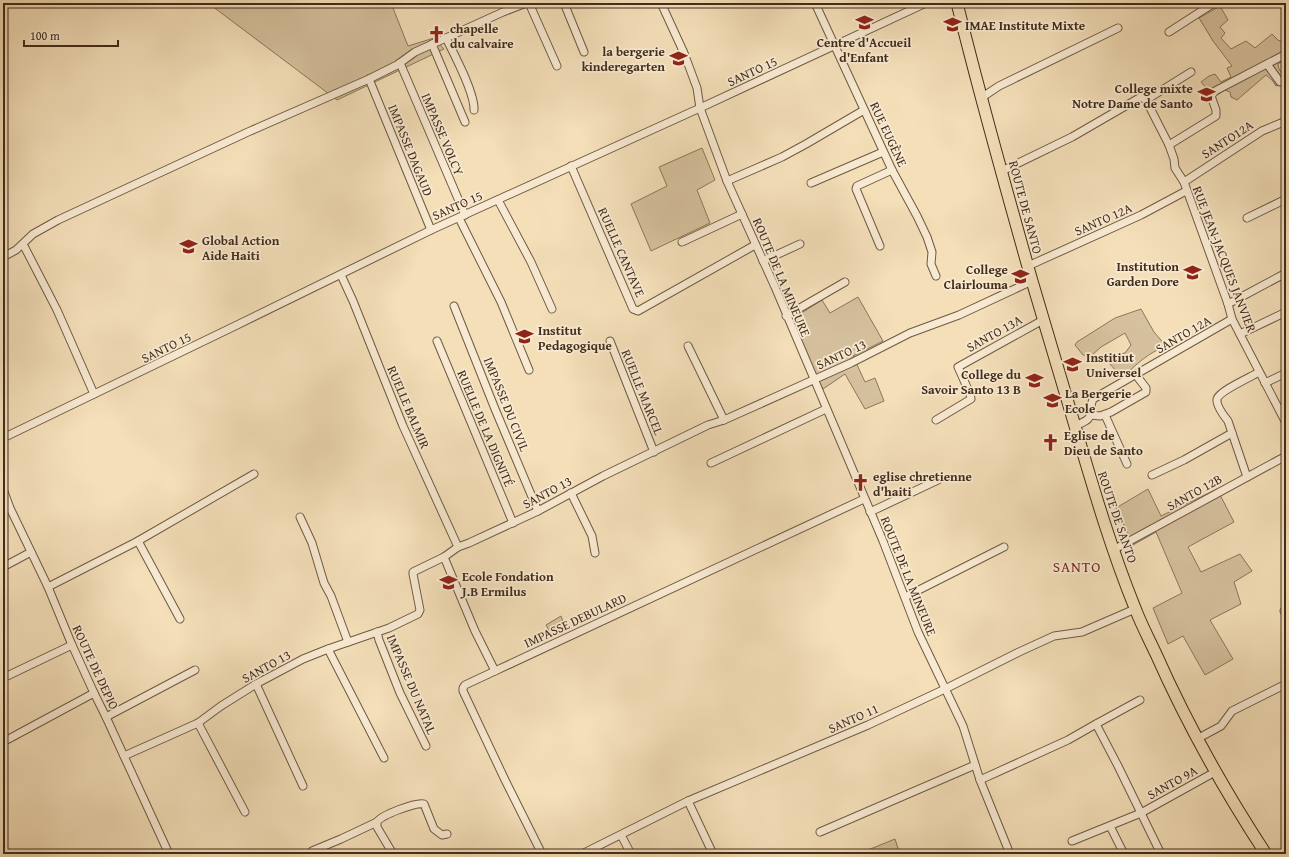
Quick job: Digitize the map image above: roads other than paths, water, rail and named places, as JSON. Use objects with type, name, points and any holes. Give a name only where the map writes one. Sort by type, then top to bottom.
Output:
[{"type":"main road","name":"ROUTE DE SANTO","points":[[957,3],[980,98],[1002,171],[1043,320],[1091,483],[1113,550],[1135,609],[1169,684],[1215,772],[1239,813],[1266,854]]},
{"type":"street","points":[[3,258],[23,244],[33,234],[58,220],[248,132],[369,79],[415,52],[432,44],[503,12],[528,3],[558,66]]},
{"type":"street","points":[[564,3],[584,52]]},
{"type":"street","name":"ROUTE DE LA MINEURE","points":[[661,3],[697,88],[700,108],[727,181],[763,261],[870,512],[918,632],[944,690],[963,726],[980,780],[1010,854]]},
{"type":"street","name":"RUE EUGÈNE","points":[[815,3],[883,152],[927,237],[932,252],[931,264],[936,276]]},
{"type":"street","name":"SANTO 15","points":[[3,438],[431,230],[700,108],[926,3]]},
{"type":"street","points":[[1169,32],[1214,3]]},
{"type":"street","points":[[980,98],[999,86],[1118,28]]},
{"type":"street","points":[[446,38],[468,85],[474,110]]},
{"type":"street","points":[[432,44],[465,122]]},
{"type":"street","points":[[1169,145],[1216,116],[1216,110],[1211,96],[1215,91],[1286,54]]},
{"type":"street","name":"IMPASSE VOLCY","points":[[400,62],[462,216],[501,302],[529,370]]},
{"type":"street","points":[[1267,64],[1280,82],[1286,82]]},
{"type":"street","points":[[1002,171],[1072,137],[1141,97],[1146,100],[1191,72]]},
{"type":"street","name":"IMPASSE DAGAUD","points":[[369,79],[431,230]]},
{"type":"street","name":"RUE JEAN-JACQUES JANVIER","points":[[1146,100],[1169,145],[1174,159],[1175,168],[1184,182],[1232,319],[1286,423]]},
{"type":"street","points":[[727,181],[788,154],[864,110]]},
{"type":"street","name":"SANTO12A","points":[[1184,182],[1262,131],[1286,121]]},
{"type":"street","points":[[811,183],[883,152]]},
{"type":"street","name":"RUELLE CANTAVE","points":[[571,166],[633,309],[638,310],[755,245]]},
{"type":"street","points":[[880,246],[856,189],[857,186],[892,170]]},
{"type":"street","name":"SANTO 12A","points":[[1028,266],[1141,215],[1186,191]]},
{"type":"street","points":[[1247,218],[1286,199]]},
{"type":"street","points":[[498,200],[552,309]]},
{"type":"street","points":[[682,242],[742,214]]},
{"type":"street","points":[[23,244],[57,310],[94,394]]},
{"type":"street","points":[[763,261],[800,244]]},
{"type":"street","points":[[1228,304],[1286,274]]},
{"type":"street","name":"RUELLE BALMIR","points":[[341,275],[353,301],[403,426],[458,547]]},
{"type":"street","name":"SANTO 13","points":[[124,756],[198,723],[221,706],[256,684],[303,659],[328,648],[389,628],[420,612],[413,572],[444,557],[458,547],[538,511],[628,463],[851,363],[910,333],[959,315],[1032,281]]},
{"type":"street","points":[[786,316],[845,282]]},
{"type":"street","name":"IMPASSE DU CIVIL","points":[[454,306],[538,511]]},
{"type":"street","points":[[1240,334],[1286,312]]},
{"type":"street","name":"SANTO 12A","points":[[1091,415],[1093,399],[1232,319]]},
{"type":"street","name":"SANTO 13A","points":[[936,420],[971,400],[970,394],[958,367],[1043,320]]},
{"type":"street","name":"RUELLE DE LA DIGNITÉ","points":[[437,341],[513,523]]},
{"type":"street","name":"RUELLE MARCEL","points":[[610,341],[654,452]]},
{"type":"street","points":[[688,346],[724,420]]},
{"type":"street","points":[[1246,477],[1228,421],[1219,406],[1217,398],[1228,389],[1259,372]]},
{"type":"street","points":[[1265,383],[1286,373]]},
{"type":"street","points":[[1075,426],[1088,419],[1091,415],[1105,415],[1146,392],[1146,388],[1136,375]]},
{"type":"street","points":[[711,463],[826,409]]},
{"type":"street","points":[[1105,415],[1127,464]]},
{"type":"street","points":[[1152,475],[1184,460],[1232,434]]},
{"type":"street","name":"SANTO 12B","points":[[1113,550],[1286,456]]},
{"type":"street","points":[[48,587],[138,541],[254,474]]},
{"type":"street","points":[[870,512],[938,480]]},
{"type":"street","name":"ROUTE DE DEPIO","points":[[3,489],[10,508],[48,587],[72,645],[169,854]]},
{"type":"street","points":[[571,493],[592,536],[595,553]]},
{"type":"street","name":"IMPASSE DEBULARD","points":[[542,854],[505,780],[463,690],[465,685],[864,499]]},
{"type":"street","points":[[300,517],[312,543],[324,583],[331,596],[348,642]]},
{"type":"street","points":[[138,541],[180,619]]},
{"type":"street","points":[[905,597],[1004,547]]},
{"type":"street","points":[[3,567],[31,552]]},
{"type":"street","points":[[444,557],[475,631],[495,670]]},
{"type":"street","name":"SANTO 11","points":[[582,854],[688,801],[868,725],[944,690],[1054,636],[1082,632],[1135,609]]},
{"type":"street","name":"IMPASSE DU NATAL","points":[[377,632],[400,693],[426,746]]},
{"type":"street","points":[[3,678],[72,645]]},
{"type":"street","points":[[328,648],[384,758]]},
{"type":"street","points":[[106,717],[195,670]]},
{"type":"street","points":[[256,684],[303,786]]},
{"type":"street","points":[[1198,739],[1221,726],[1232,711],[1286,684]]},
{"type":"street","points":[[3,742],[94,693]]},
{"type":"street","points":[[980,780],[1068,740],[1140,700]]},
{"type":"street","points":[[198,723],[245,812]]},
{"type":"street","points":[[1096,724],[1161,854]]},
{"type":"street","points":[[820,832],[975,765]]},
{"type":"street","name":"SANTO 9A","points":[[1072,841],[1141,812],[1215,772]]},
{"type":"street","points":[[688,801],[712,854]]},
{"type":"street","points":[[310,854],[312,851],[341,839],[393,812],[422,803],[426,808],[434,829],[442,835],[447,834]]},
{"type":"street","points":[[376,822],[393,854]]},
{"type":"street","points":[[1110,826],[1124,854]]},
{"type":"street","points":[[621,835],[631,854]]},
{"type":"place","name":"Centre d'Accueil d'Enfant","points":[[864,23]]},
{"type":"place","name":"IMAE Institute Mixte","points":[[952,25]]},
{"type":"place","name":"chapelle du calvaire","points":[[437,35]]},
{"type":"place","name":"la bergerie kinderegarten","points":[[678,58]]},
{"type":"place","name":"College mixte Notre Dame de Santo","points":[[1206,95]]},
{"type":"place","name":"Global Action Aide Haiti","points":[[189,247]]},
{"type":"place","name":"Institution Garden Dore","points":[[1192,273]]},
{"type":"place","name":"College Clairlouma","points":[[1021,276]]},
{"type":"place","name":"Institut Pedagogique","points":[[525,337]]},
{"type":"place","name":"Institiut Universel","points":[[1073,364]]},
{"type":"place","name":"College du Savoir Santo 13 B","points":[[1034,381]]},
{"type":"place","name":"La Bergerie Ecole","points":[[1052,400]]},
{"type":"place","name":"Eglise de Dieu de Santo","points":[[1051,442]]},
{"type":"place","name":"eglise chretienne d'haiti","points":[[860,483]]},
{"type":"place","name":"Ecole Fondation J.B Ermilus","points":[[449,583]]},
{"type":"district","name":"SANTO","points":[[1077,567]]}]
